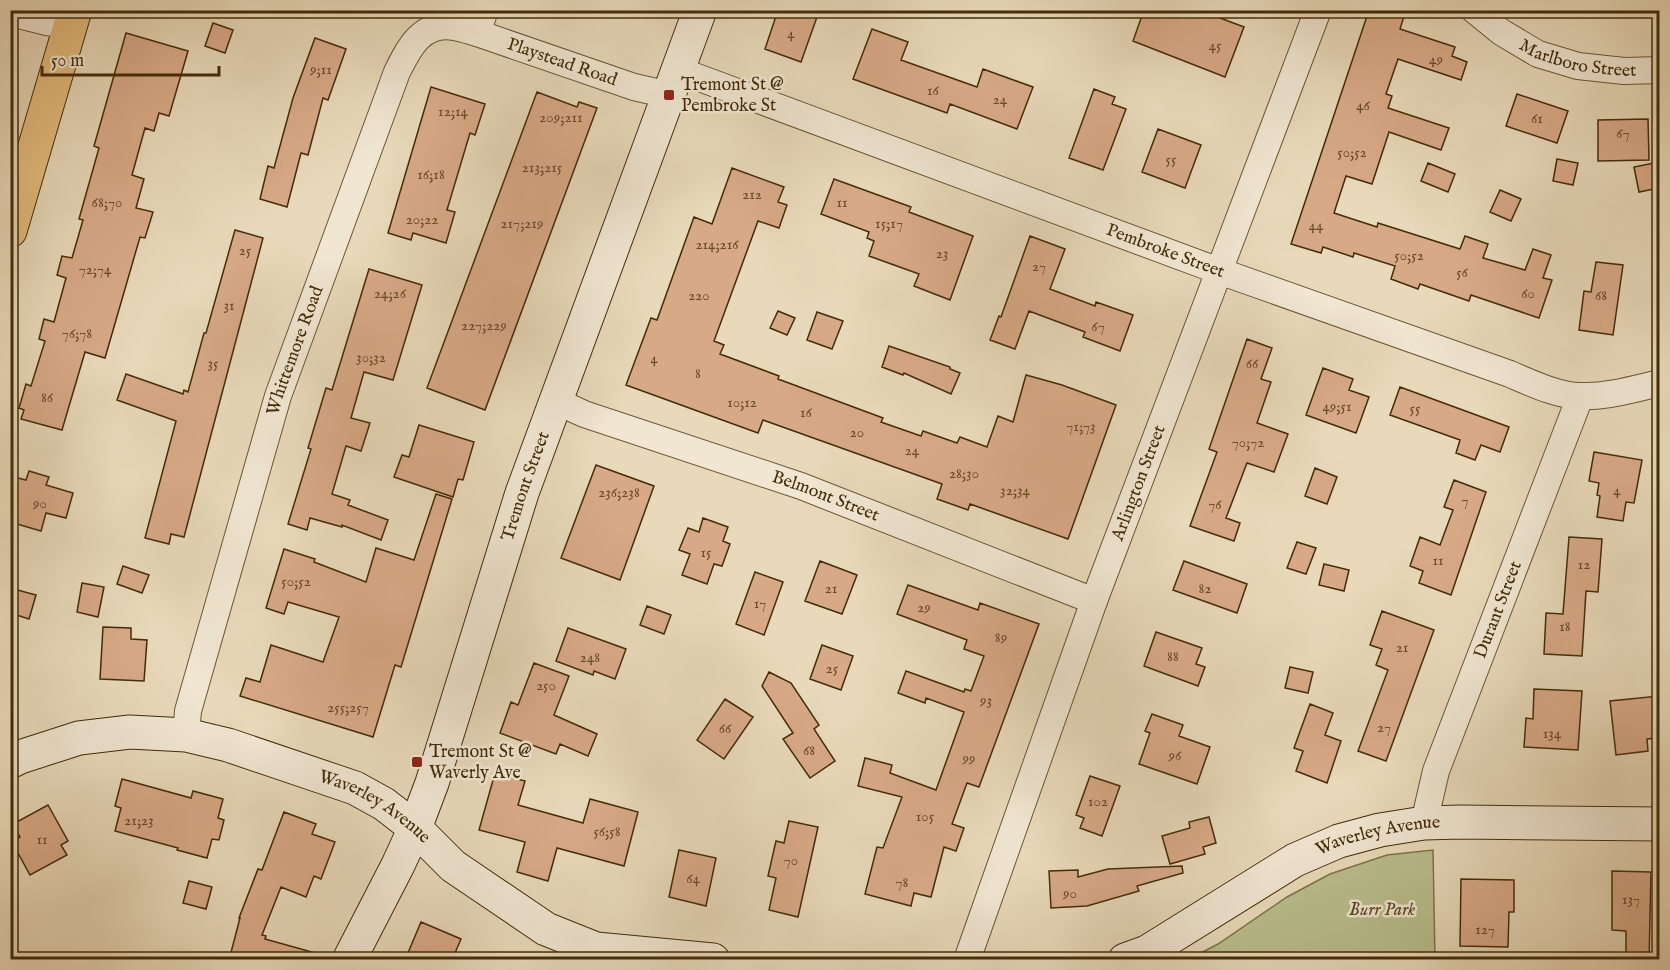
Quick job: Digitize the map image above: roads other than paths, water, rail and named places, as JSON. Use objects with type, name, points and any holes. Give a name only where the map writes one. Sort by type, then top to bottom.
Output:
[{"type":"main road","points":[[10,231],[72,18]]},
{"type":"street","name":"Tremont Street","points":[[349,960],[398,865],[432,783],[507,538],[700,10]]},
{"type":"street","name":"Arlington Street","points":[[967,960],[1094,601],[1318,10]]},
{"type":"street","name":"Marlboro Street","points":[[1474,10],[1501,32],[1538,54],[1578,66],[1624,71],[1659,70]]},
{"type":"street","points":[[10,13],[46,22],[72,18]]},
{"type":"street","name":"Playstead Road","points":[[481,22],[634,87],[674,82]]},
{"type":"street","name":"Whittemore Road","points":[[186,735],[188,711],[278,396],[397,72],[411,44],[431,28],[481,22]]},
{"type":"street","name":"Pembroke Street","points":[[674,82],[1219,271],[1510,374],[1546,389],[1580,397],[1622,392],[1659,383]]},
{"type":"street","name":"Durant Street","points":[[1424,823],[1436,771],[1580,397]]},
{"type":"street","name":"Belmont Street","points":[[556,401],[584,414],[801,486],[1094,601]]},
{"type":"street","name":"Waverley Avenue","points":[[10,762],[79,738],[130,732],[186,735],[228,745],[355,788],[384,804],[415,828],[453,866],[546,929],[595,954],[713,960]]},
{"type":"street","name":"Waverley Avenue","points":[[1125,960],[1147,951],[1295,860],[1339,841],[1380,830],[1424,823],[1461,822],[1659,824]]},
{"type":"place","name":"Tremont St @ Pembroke St","points":[[669,95]]},
{"type":"place","name":"Tremont St @ Waverly Ave","points":[[417,762]]},
{"type":"park label","name":"Burr Park","points":[[1382,910]]}]
